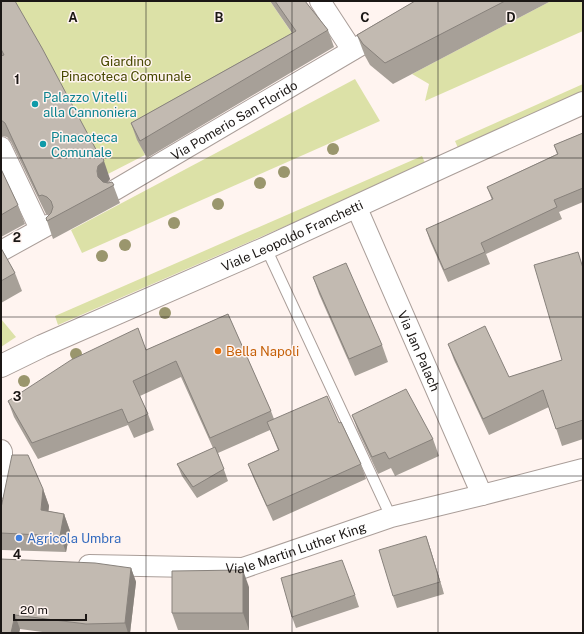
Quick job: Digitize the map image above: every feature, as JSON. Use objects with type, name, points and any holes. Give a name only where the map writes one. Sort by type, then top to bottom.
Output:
[{"type":"main road","name":"Viale Leopoldo Franchetti","points":[[1,366],[42,346],[266,248],[583,103]]},
{"type":"street","points":[[320,1],[352,50]]},
{"type":"street","name":"Via Pomerio San Florido","points":[[114,190],[400,21]]},
{"type":"street","points":[[1,147],[44,227],[1,251]]},
{"type":"street","name":"Via Jan Palach","points":[[356,206],[482,495]]},
{"type":"street","points":[[1,450],[1,488]]},
{"type":"street","name":"Viale Martin Luther King","points":[[71,565],[243,568],[391,517],[583,469]]},
{"type":"lane","points":[[266,248],[391,517]]},
{"type":"green space","name":"Giardino Pinacoteca Comunale","points":[[11,1],[270,1],[302,48],[138,140],[145,155],[106,175]]},
{"type":"green space","points":[[551,1],[583,1],[583,31],[425,101],[429,84],[412,74]]},
{"type":"green space","points":[[355,79],[380,121],[82,253],[71,230]]},
{"type":"green space","points":[[583,84],[583,91],[458,148],[455,141]]},
{"type":"green space","points":[[422,156],[426,165],[58,325],[55,316]]},
{"type":"green space","points":[[1,319],[16,337],[1,347]]},
{"type":"building","name":"Palazzo Vitelli alla Cannoniera","points":[[1,1],[15,1],[42,48],[100,157],[102,156],[104,161],[98,166],[98,177],[103,182],[112,182],[114,185],[47,221],[46,218],[51,213],[53,207],[51,201],[47,197],[42,195],[39,196],[5,123],[1,120],[1,56],[4,55],[1,49]]},
{"type":"building","points":[[275,1],[305,1],[328,30],[140,141],[131,123],[296,31]]},
{"type":"building","points":[[415,1],[505,1],[385,63],[363,44],[357,35]]},
{"type":"building","points":[[583,133],[583,188],[554,200],[557,207],[481,243],[485,252],[444,270],[426,229],[493,199],[487,187],[558,154],[554,145]]},
{"type":"building","points":[[1,169],[18,205],[1,215]]},
{"type":"building","points":[[1,248],[15,273],[1,281]]},
{"type":"building","points":[[578,252],[583,268],[583,420],[556,429],[543,390],[483,419],[448,344],[485,326],[509,377],[562,360],[534,265]]},
{"type":"building","points":[[346,263],[382,345],[349,359],[313,277]]},
{"type":"building","points":[[228,314],[271,411],[210,438],[176,361],[133,381],[148,414],[128,423],[122,409],[32,443],[8,401],[71,360],[138,328],[146,350]]},
{"type":"building","points":[[406,389],[433,439],[389,459],[385,452],[372,457],[352,415]]},
{"type":"building","points":[[327,396],[339,423],[341,422],[361,464],[267,506],[248,464],[279,450],[267,422]]},
{"type":"building","points":[[215,447],[224,469],[193,487],[177,464]]},
{"type":"building","points":[[12,455],[28,455],[43,489],[41,510],[64,514],[60,536],[1,533],[1,508]]},
{"type":"building","points":[[426,536],[440,582],[393,596],[379,550]]},
{"type":"building","points":[[1,559],[95,563],[131,568],[125,623],[86,624],[15,615],[11,633],[1,633]]},
{"type":"building","points":[[342,560],[355,595],[292,617],[281,578]]},
{"type":"building","points":[[243,570],[243,613],[172,613],[172,571]]},
{"type":"place","name":"Palazzo Vitelli alla Cannoniera","points":[[35,104]]},
{"type":"place","name":"Pinacoteca Comunale","points":[[43,144]]},
{"type":"place","name":"Bella Napoli","points":[[218,351]]},
{"type":"place","name":"Agricola Umbra","points":[[19,538]]}]
